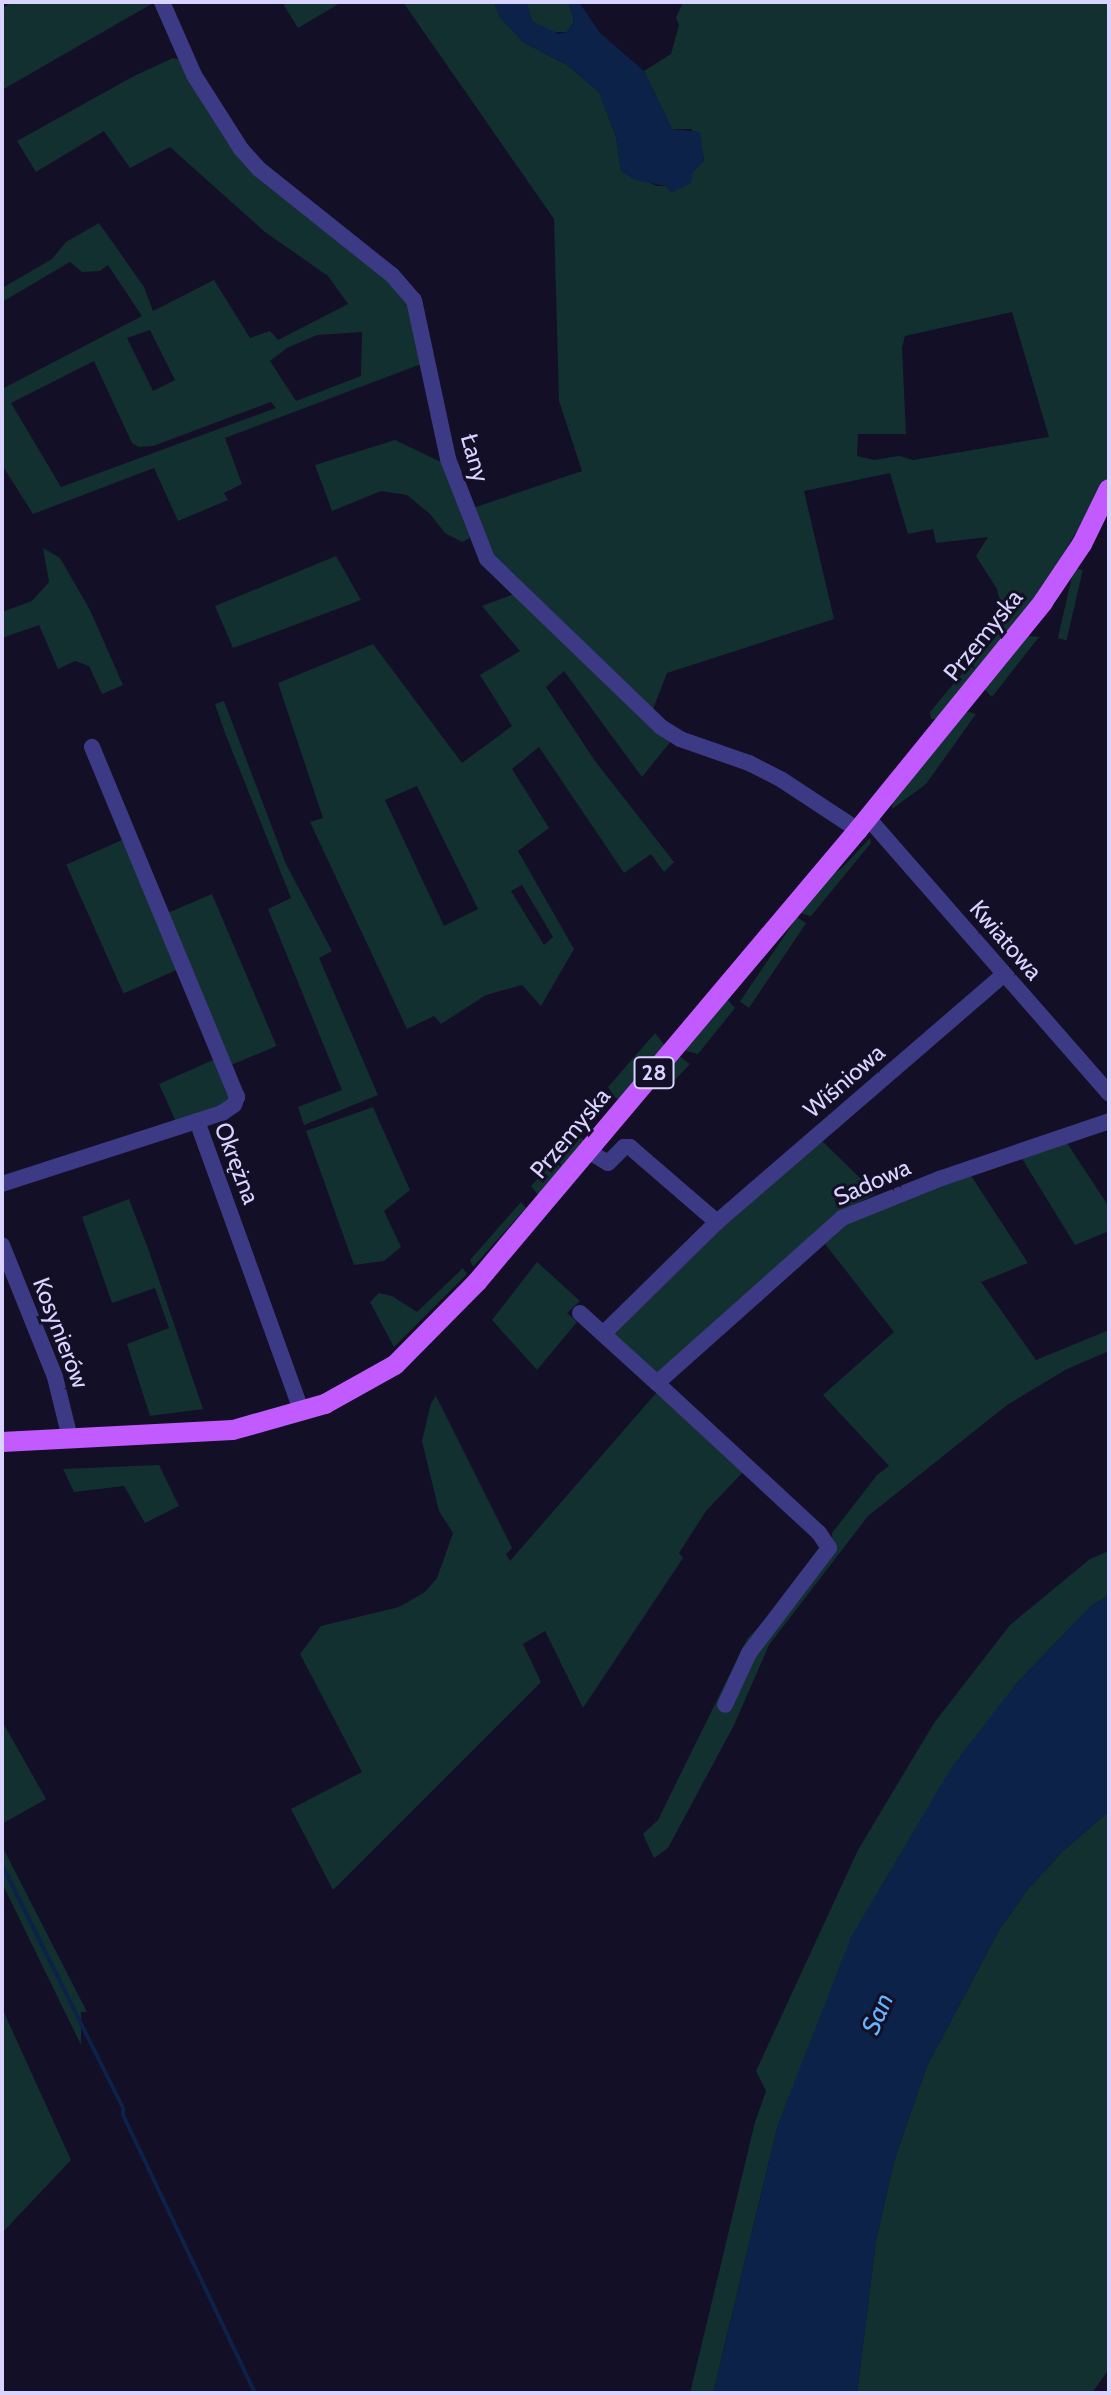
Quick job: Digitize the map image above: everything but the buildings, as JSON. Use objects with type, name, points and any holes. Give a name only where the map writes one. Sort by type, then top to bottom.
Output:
[{"type":"main road","name":"Przemyska","points":[[2,1442],[233,1430],[302,1412],[354,1390],[395,1365],[477,1282],[863,824],[1043,602],[1082,544],[1109,489]]},
{"type":"street","name":"Łany","points":[[162,2],[194,75],[241,149],[259,169],[392,275],[414,300],[448,459],[487,559],[661,727],[680,739],[749,763],[863,824]]},
{"type":"street","points":[[92,747],[237,1097],[234,1105],[222,1113],[197,1121]]},
{"type":"street","name":"Kwiatowa","points":[[863,824],[1109,1093]]},
{"type":"street","name":"Wiśniowa","points":[[603,1334],[717,1222],[1003,975]]},
{"type":"street","name":"Okrężna","points":[[2,1184],[197,1121],[302,1412]]},
{"type":"street","name":"Sadowa","points":[[657,1383],[842,1218],[939,1179],[1109,1121]]},
{"type":"street","points":[[588,1151],[608,1163],[624,1147],[630,1147],[717,1222]]},
{"type":"street","name":"Kosynierów","points":[[2,1245],[55,1377],[70,1438]]},
{"type":"street","points":[[580,1313],[819,1533],[829,1548],[749,1653],[725,1705]]},
{"type":"green space","points":[[13,2],[155,2],[2,90],[2,8]]},
{"type":"green space","points":[[282,2],[342,2],[298,28]]},
{"type":"green space","points":[[403,2],[494,2],[500,17],[523,42],[567,65],[599,92],[616,137],[621,171],[657,186],[666,186],[693,172],[704,161],[701,142],[691,129],[672,129],[644,71],[671,54],[679,25],[676,18],[683,2],[1109,2],[1109,475],[1041,593],[939,719],[931,719],[930,712],[1005,622],[997,589],[976,556],[988,537],[936,543],[933,529],[908,534],[890,473],[804,491],[834,619],[667,673],[653,709],[487,548],[470,509],[582,471],[559,401],[554,219]],"holes":[[[1012,312],[1049,437],[913,460],[899,456],[874,460],[857,456],[858,434],[906,434],[902,348],[905,336]]]},
{"type":"green space","points":[[526,2],[569,2],[574,22],[567,32],[549,32],[532,21]]},
{"type":"green space","points":[[173,58],[181,60],[228,143],[407,297],[424,363],[225,438],[242,484],[224,493],[228,500],[178,521],[154,468],[33,514],[2,465],[2,389],[142,316],[108,265],[100,271],[82,272],[70,262],[2,302],[2,288],[52,259],[66,242],[99,223],[144,287],[153,311],[214,280],[250,338],[270,331],[278,340],[348,304],[328,276],[265,232],[170,147],[130,168],[104,131],[36,172],[17,141],[134,76]],"holes":[[[150,330],[175,380],[153,391],[127,338]],[[362,332],[361,376],[296,401],[270,361],[287,348],[317,335]],[[94,361],[132,443],[139,447],[153,446],[271,402],[276,408],[61,487],[11,403]]]},
{"type":"green space","points":[[395,440],[441,462],[470,538],[462,542],[445,533],[430,514],[407,495],[381,491],[332,511],[315,465]]},
{"type":"green space","points":[[43,548],[60,558],[90,610],[123,685],[102,694],[89,666],[75,661],[58,669],[39,625],[2,638],[2,612],[32,601],[49,582]]},
{"type":"green space","points":[[336,556],[361,600],[233,648],[215,606]]},
{"type":"green space","points":[[1074,568],[1083,570],[1067,640],[1058,638]]},
{"type":"green space","points":[[514,594],[671,741],[642,777],[564,671],[546,687],[595,761],[674,862],[664,872],[651,854],[624,873],[539,747],[512,769],[549,828],[518,851],[574,949],[541,1006],[522,985],[486,995],[441,1024],[434,1016],[407,1029],[310,822],[323,818],[278,683],[373,644],[462,763],[512,726],[480,675],[520,651],[482,606]],"holes":[[[417,786],[478,909],[444,926],[385,800]],[[522,885],[553,937],[544,945],[511,891]]]},
{"type":"green space","points":[[1028,636],[1039,637],[992,697],[984,689]]},
{"type":"green space","points":[[224,701],[286,864],[332,951],[319,958],[378,1095],[304,1125],[298,1107],[342,1090],[268,909],[291,898],[215,704]]},
{"type":"green space","points":[[962,713],[976,714],[926,784],[892,809],[893,798]]},
{"type":"green space","points":[[870,838],[871,843],[811,916],[800,912],[828,877],[842,868]]},
{"type":"green space","points":[[122,840],[179,969],[124,994],[66,865]]},
{"type":"green space","points":[[212,894],[276,1046],[230,1066],[165,914]]},
{"type":"green space","points":[[797,917],[806,923],[749,1008],[740,1002]]},
{"type":"green space","points":[[727,999],[735,1008],[698,1054],[686,1051],[685,1048]]},
{"type":"green space","points":[[655,1033],[666,1047],[621,1101],[614,1097],[608,1087]]},
{"type":"green space","points":[[678,1055],[690,1064],[672,1083],[667,1083],[661,1078]]},
{"type":"green space","points":[[215,1059],[231,1099],[224,1107],[176,1122],[159,1084]]},
{"type":"green space","points":[[373,1107],[410,1190],[384,1211],[401,1247],[384,1261],[354,1265],[306,1131]]},
{"type":"green space","points":[[578,1136],[586,1142],[538,1195],[531,1186]]},
{"type":"green space","points":[[820,1139],[861,1179],[873,1184],[875,1194],[845,1209],[660,1372],[653,1374],[610,1333],[660,1282]]},
{"type":"green space","points":[[1065,1140],[1109,1207],[1109,1231],[1075,1245],[1021,1157]]},
{"type":"green space","points":[[970,1174],[1028,1263],[981,1282],[1036,1360],[1109,1330],[1109,1351],[1067,1369],[1007,1405],[868,1516],[769,1645],[734,1725],[668,1848],[654,1858],[643,1834],[658,1820],[747,1639],[833,1549],[832,1533],[877,1475],[889,1466],[823,1395],[894,1332],[825,1244],[862,1211]]},
{"type":"green space","points":[[129,1199],[203,1409],[150,1416],[127,1344],[169,1328],[155,1288],[112,1303],[82,1217]]},
{"type":"green space","points":[[521,1202],[526,1208],[473,1267],[470,1260]]},
{"type":"green space","points":[[537,1262],[580,1301],[567,1313],[577,1322],[537,1370],[492,1320]]},
{"type":"green space","points":[[463,1268],[467,1274],[394,1347],[370,1302],[379,1293],[392,1296],[417,1312]]},
{"type":"green space","points":[[657,1392],[744,1471],[706,1511],[679,1553],[683,1558],[583,1708],[545,1631],[523,1644],[541,1682],[333,1890],[291,1809],[362,1772],[300,1654],[321,1626],[399,1607],[425,1592],[437,1578],[453,1533],[439,1511],[422,1441],[431,1403],[436,1396],[512,1548],[506,1554],[510,1561]]},
{"type":"green space","points":[[159,1465],[179,1506],[145,1523],[124,1486],[74,1492],[63,1469]]},
{"type":"green space","points":[[1109,1551],[1109,1595],[1091,1606],[1015,1685],[778,2124],[713,2393],[690,2393],[755,2122],[766,2091],[756,2071],[858,1850],[934,1723],[1010,1625],[1090,1559]]},
{"type":"green space","points":[[2,1721],[46,1799],[2,1824]]},
{"type":"green space","points":[[1109,1811],[1109,2369],[1092,2393],[857,2393],[876,2240],[895,2158],[927,2066],[998,1932],[1027,1890],[1063,1851]]},
{"type":"green space","points":[[2,1846],[87,2012],[81,2012],[81,2045],[2,1883]]},
{"type":"green space","points":[[2,2008],[71,2160],[2,2233]]},
{"type":"water","points":[[494,2],[526,2],[532,21],[559,34],[567,32],[574,22],[569,2],[579,2],[600,33],[644,71],[672,129],[700,132],[704,161],[693,172],[691,183],[671,193],[666,186],[635,180],[621,171],[616,137],[599,92],[567,65],[523,42],[500,17]]},
{"type":"water","name":"San","points":[[1109,1595],[1109,1811],[1063,1851],[1027,1890],[998,1932],[927,2066],[895,2158],[876,2240],[857,2393],[713,2393],[778,2124],[851,1937],[951,1768],[1015,1685],[1091,1606]]},
{"type":"waterway","points":[[2,1865],[123,2108],[123,2115],[255,2393]]}]
